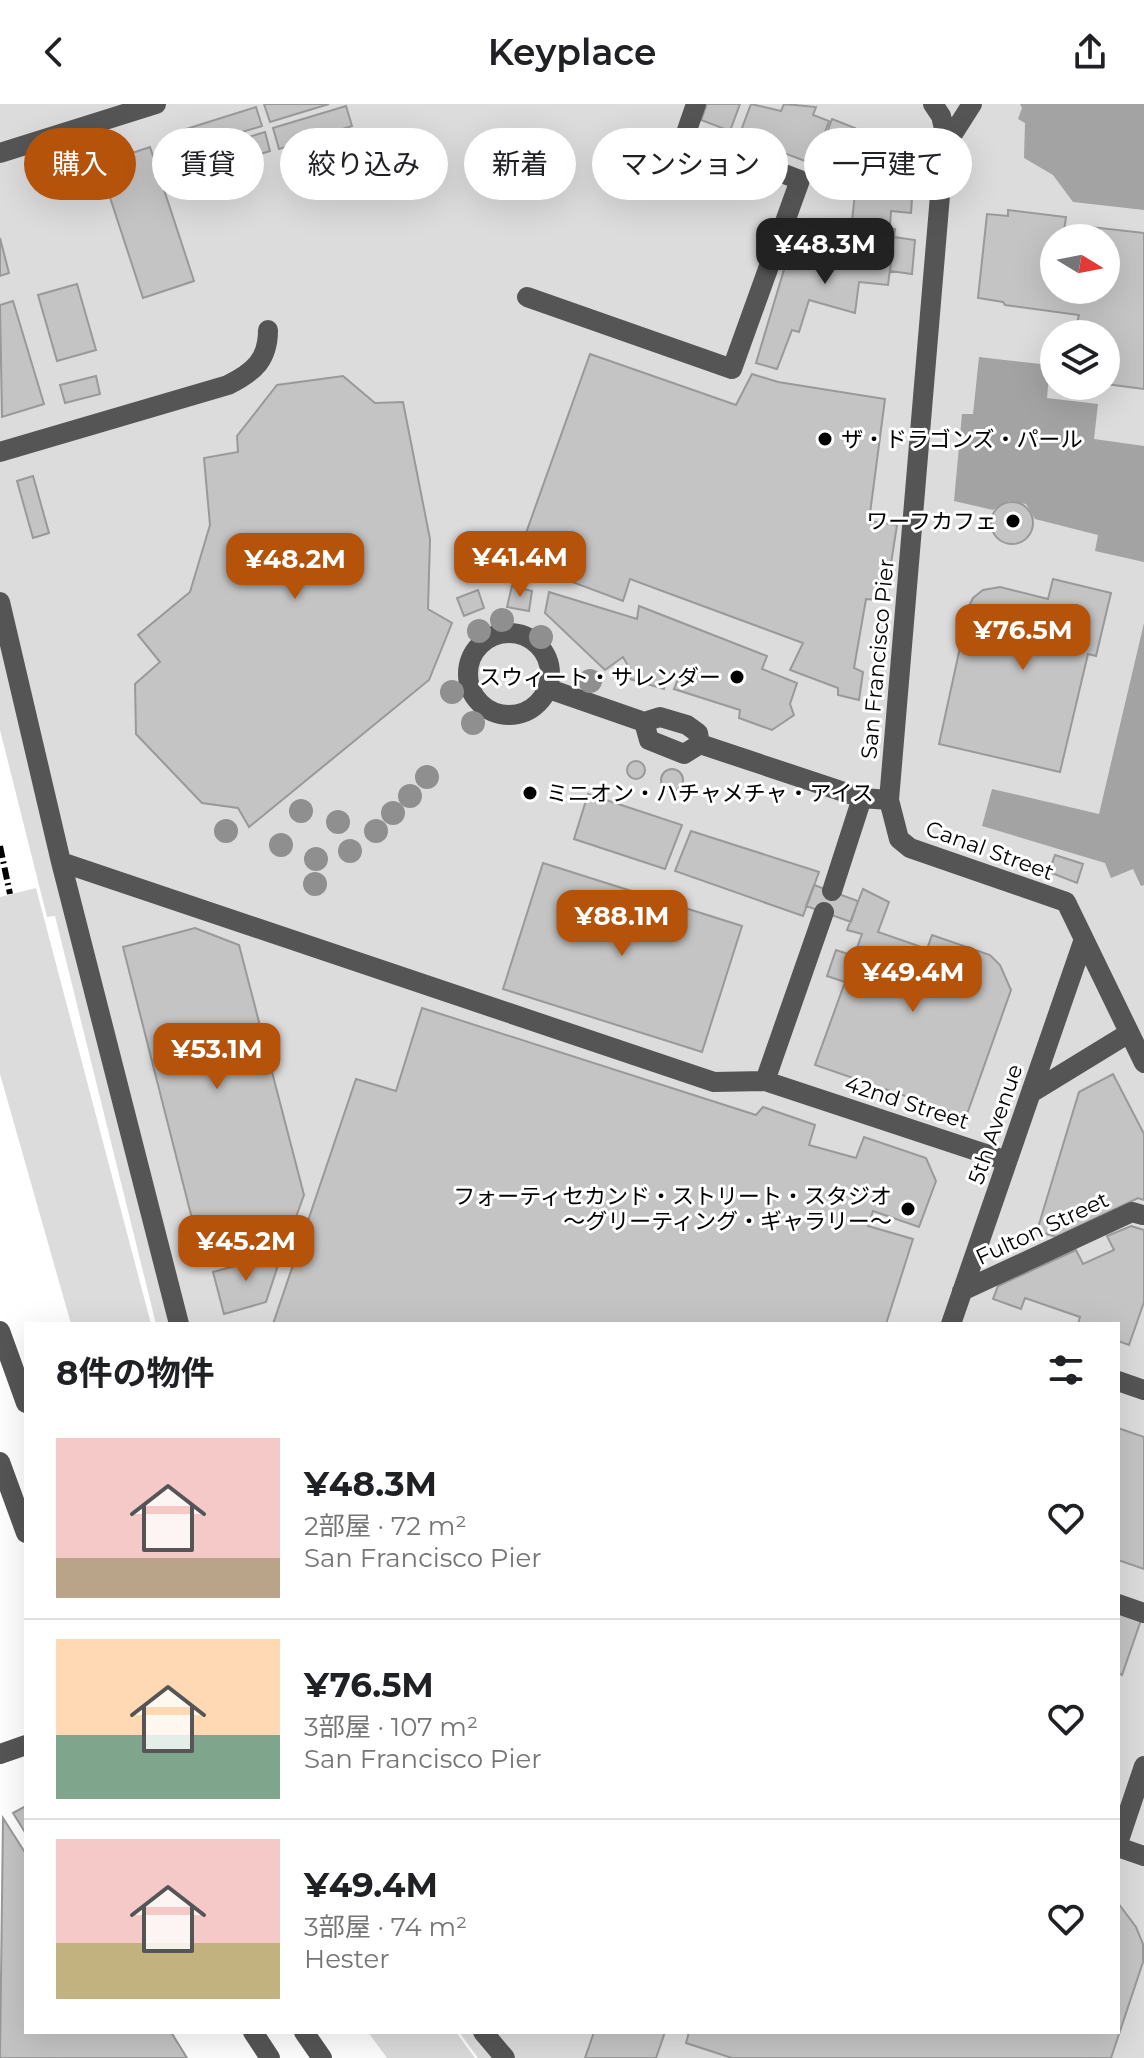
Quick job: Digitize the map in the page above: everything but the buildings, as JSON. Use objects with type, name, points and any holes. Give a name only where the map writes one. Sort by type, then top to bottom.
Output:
[{"type":"street","points":[[0,153],[156,104]]},
{"type":"street","points":[[527,297],[732,369],[800,180],[685,136],[696,104]]},
{"type":"street","points":[[933,104],[944,128]]},
{"type":"street","points":[[956,128],[972,104]]},
{"type":"street","name":"San Francisco Pier","points":[[889,800],[942,200]]},
{"type":"street","points":[[0,452],[228,385],[259,365],[268,348],[268,330]]},
{"type":"street","points":[[0,602],[61,862],[178,1322]]},
{"type":"street","points":[[499,633],[529,639],[546,655],[552,671],[549,689],[539,703],[519,714],[490,711],[470,690],[467,676],[469,661],[484,638],[499,633]]},
{"type":"street","points":[[549,689],[644,722],[660,717],[687,725],[698,733],[700,744],[862,798],[889,800]]},
{"type":"street","points":[[832,891],[862,798]]},
{"type":"street","name":"Canal Street","points":[[889,800],[899,839],[910,848],[1066,902],[1144,1063]]},
{"type":"street","name":"42nd Street","points":[[61,862],[714,1082],[765,1081],[1007,1161]]},
{"type":"street","points":[[765,1081],[823,916]]},
{"type":"street","name":"5th Avenue","points":[[953,1322],[1084,939]]},
{"type":"street","points":[[1031,1093],[1129,1033]]},
{"type":"street","name":"Fulton Street","points":[[962,1291],[1132,1212],[1143,1215]]},
{"type":"street","points":[[0,1331],[24,1397]]},
{"type":"street","points":[[1120,1382],[1144,1390]]},
{"type":"street","points":[[0,1462],[24,1528]]},
{"type":"street","points":[[1120,1605],[1144,1613]]},
{"type":"street","points":[[0,1754],[24,1746]]},
{"type":"street","points":[[1120,1839],[1144,1766]]},
{"type":"street","points":[[1120,1846],[1144,1856]]},
{"type":"street","points":[[254,2034],[270,2058]]},
{"type":"street","points":[[305,2034],[322,2058]]},
{"type":"street","points":[[485,2034],[505,2058]]},
{"type":"shaded area","points":[[0,104],[1144,104],[1144,2058],[478,2058],[460,2034],[1120,2034],[1120,1322],[156,1322],[55,916],[47,917],[0,730]]},
{"type":"shaded area","points":[[1020,104],[1144,104],[1144,210],[1073,202],[1053,175],[1024,158],[1025,123],[1018,119],[1022,108]]},
{"type":"shaded area","points":[[979,357],[1040,364],[1040,400],[1098,404],[1094,439],[1144,446],[1144,562],[1095,551],[1098,535],[1035,519],[1026,504],[1009,501],[993,510],[954,501],[962,414],[973,414]]},
{"type":"shaded area","points":[[1144,623],[1144,885],[1141,886],[1133,869],[1111,878],[1105,863],[982,826],[992,789],[1099,814]]},
{"type":"shaded area","points":[[36,888],[150,1322],[70,1322],[0,1074],[0,897]]},
{"type":"shaded area","points":[[369,2034],[457,2034],[475,2058],[387,2058]]},
{"type":"railway","points":[[0,846],[10,894]]},
{"type":"place","name":"ザ・ドラゴンズ・パール","points":[[825,439]]},
{"type":"place","name":"ワーフカフェ","points":[[1013,521]]},
{"type":"place","name":"スウィート・サレンダー","points":[[737,677]]},
{"type":"place","name":"ミニオン・ハチャメチャ・アイス","points":[[530,793]]},
{"type":"place","name":"フォーティセカンド・ストリート・スタジオ ～グリーティング・ギャラリー～","points":[[908,1209]]}]
